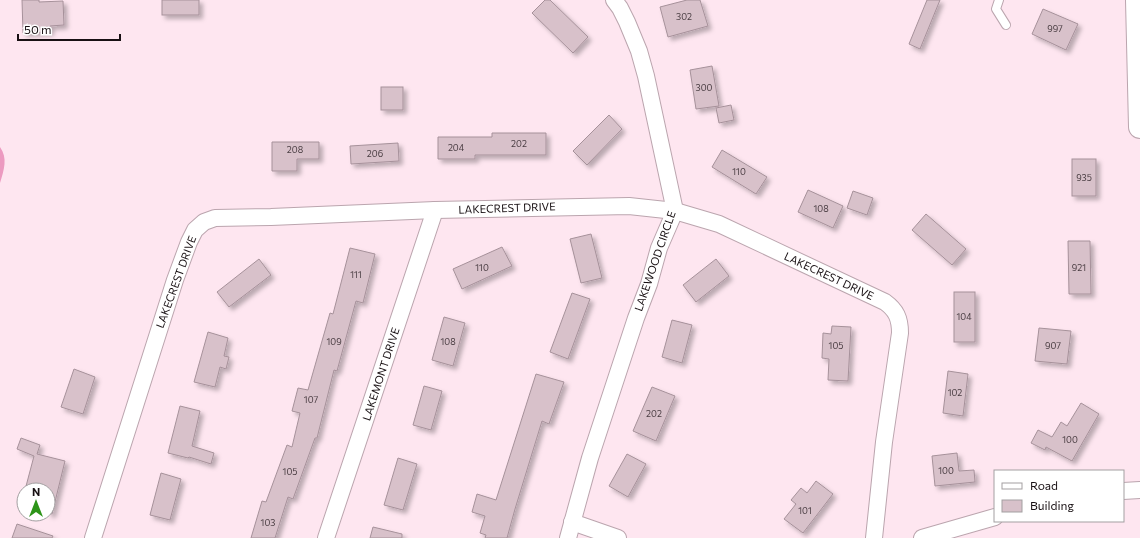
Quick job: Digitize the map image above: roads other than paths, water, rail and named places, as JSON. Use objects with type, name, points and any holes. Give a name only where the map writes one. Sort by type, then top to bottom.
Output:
[{"type":"main road","points":[[1137,0],[1140,126]]},
{"type":"street","name":"LAKEWOOD CIRCLE","points":[[568,538],[590,458],[636,318],[649,284],[659,248],[675,211],[646,76],[639,51],[627,22],[614,0]]},
{"type":"street","name":"LAKECREST DRIVE","points":[[93,538],[175,280],[189,242],[199,225],[215,218],[435,210],[629,206],[675,211],[719,224],[885,302],[892,307],[898,315],[900,332],[884,442],[874,538]]},
{"type":"street","name":"LAKEMONT DRIVE","points":[[326,538],[435,210]]},
{"type":"street","points":[[1124,491],[1140,490]]},
{"type":"street","points":[[922,538],[994,517]]},
{"type":"street","points":[[572,522],[618,538]]},
{"type":"lane","points":[[999,0],[996,9],[1006,25]]}]
